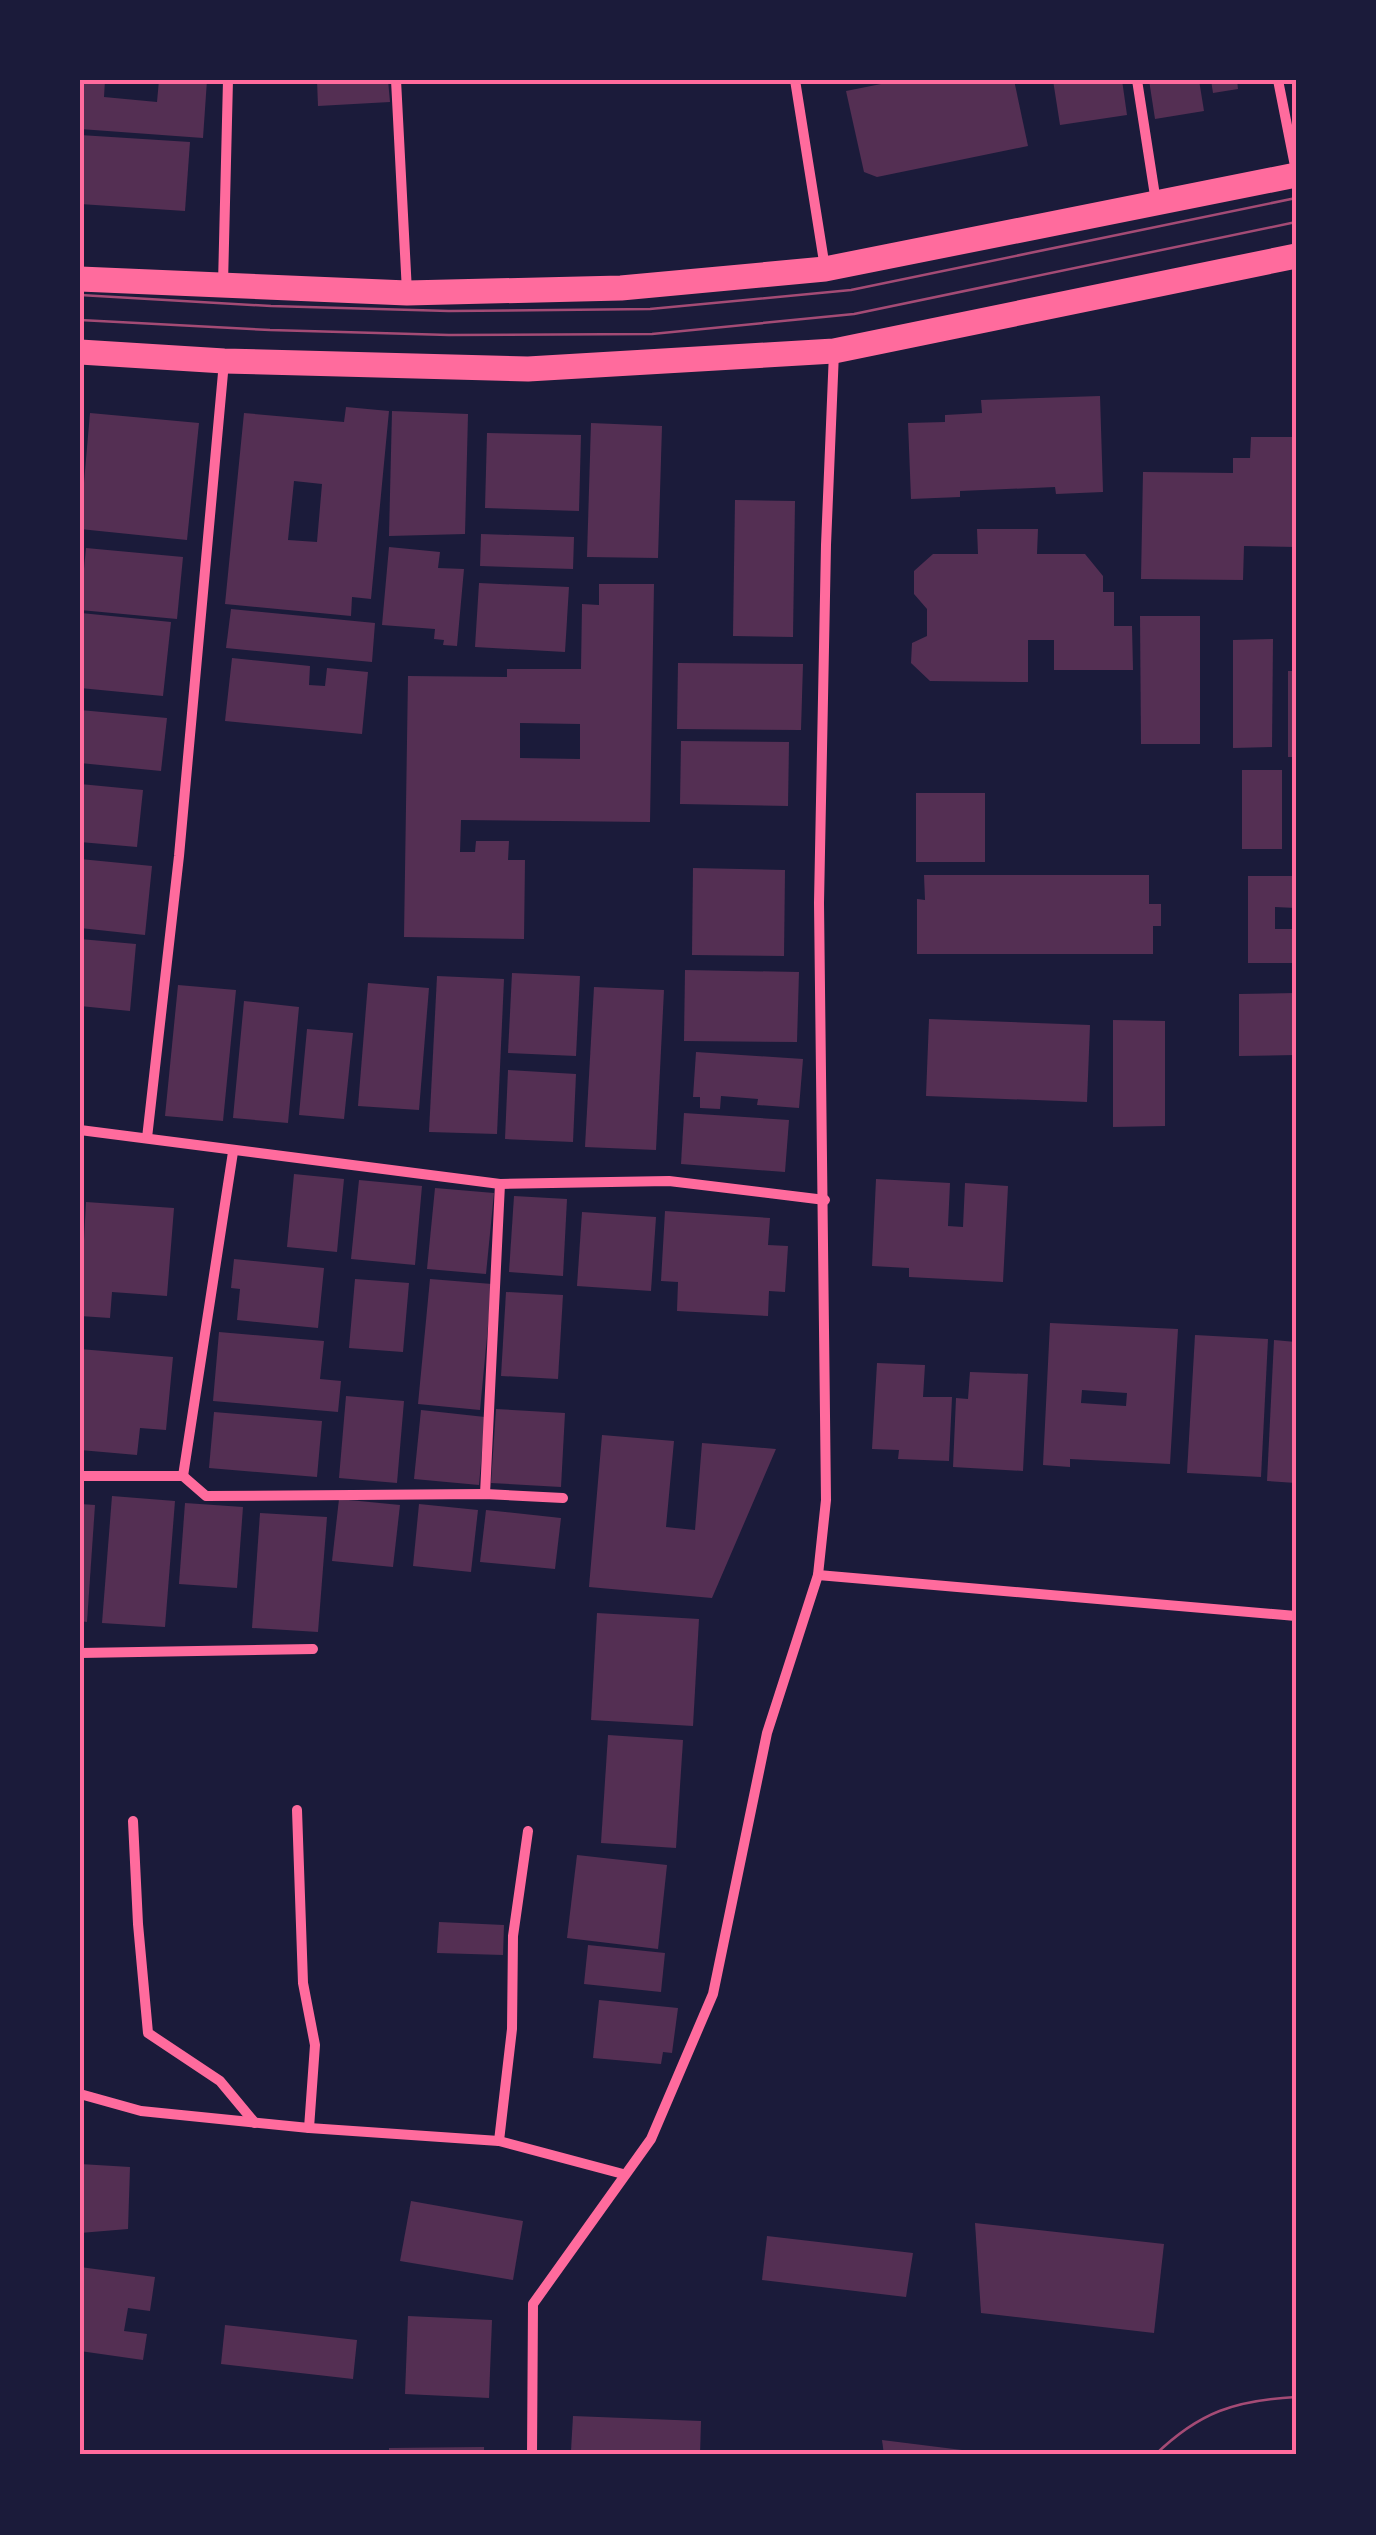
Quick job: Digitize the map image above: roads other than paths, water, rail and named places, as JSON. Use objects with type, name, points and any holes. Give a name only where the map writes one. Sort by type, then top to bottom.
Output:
[{"type":"main road","points":[[80,279],[407,293],[621,288],[825,270],[1296,173]]},
{"type":"main road","points":[[80,352],[528,368],[834,351],[1296,256]]},
{"type":"street","points":[[223,287],[228,80]]},
{"type":"street","points":[[396,80],[407,293]]},
{"type":"street","points":[[795,80],[825,270]]},
{"type":"street","points":[[1137,80],[1156,203]]},
{"type":"street","points":[[1278,80],[1296,173]]},
{"type":"street","points":[[532,2455],[533,2304],[650,2139],[713,1994],[767,1733],[818,1575],[826,1500],[819,903],[834,351]]},
{"type":"street","points":[[147,1138],[179,856],[224,360]]},
{"type":"street","points":[[80,1130],[500,1184],[669,1180],[825,1200]]},
{"type":"street","points":[[183,1476],[233,1152]]},
{"type":"street","points":[[484,1494],[500,1184]]},
{"type":"street","points":[[80,1476],[183,1476],[206,1496],[484,1494],[563,1498]]},
{"type":"street","points":[[818,1575],[1296,1616]]},
{"type":"street","points":[[80,1653],[313,1649]]},
{"type":"street","points":[[297,1810],[303,1984],[315,2045],[310,2128]]},
{"type":"street","points":[[133,1820],[148,2033],[220,2081],[256,2123]]},
{"type":"street","points":[[499,2141],[512,2030],[513,1936],[528,1831]]},
{"type":"street","points":[[80,2094],[141,2111],[499,2141],[623,2174]]},
{"type":"tram line","points":[[80,295],[449,311],[650,309],[851,290],[1296,198]]},
{"type":"tram line","points":[[80,320],[449,335],[652,334],[854,314],[1296,222]]},
{"type":"tram line","points":[[1155,2455],[1187,2428],[1220,2411],[1255,2401],[1296,2397]]}]
